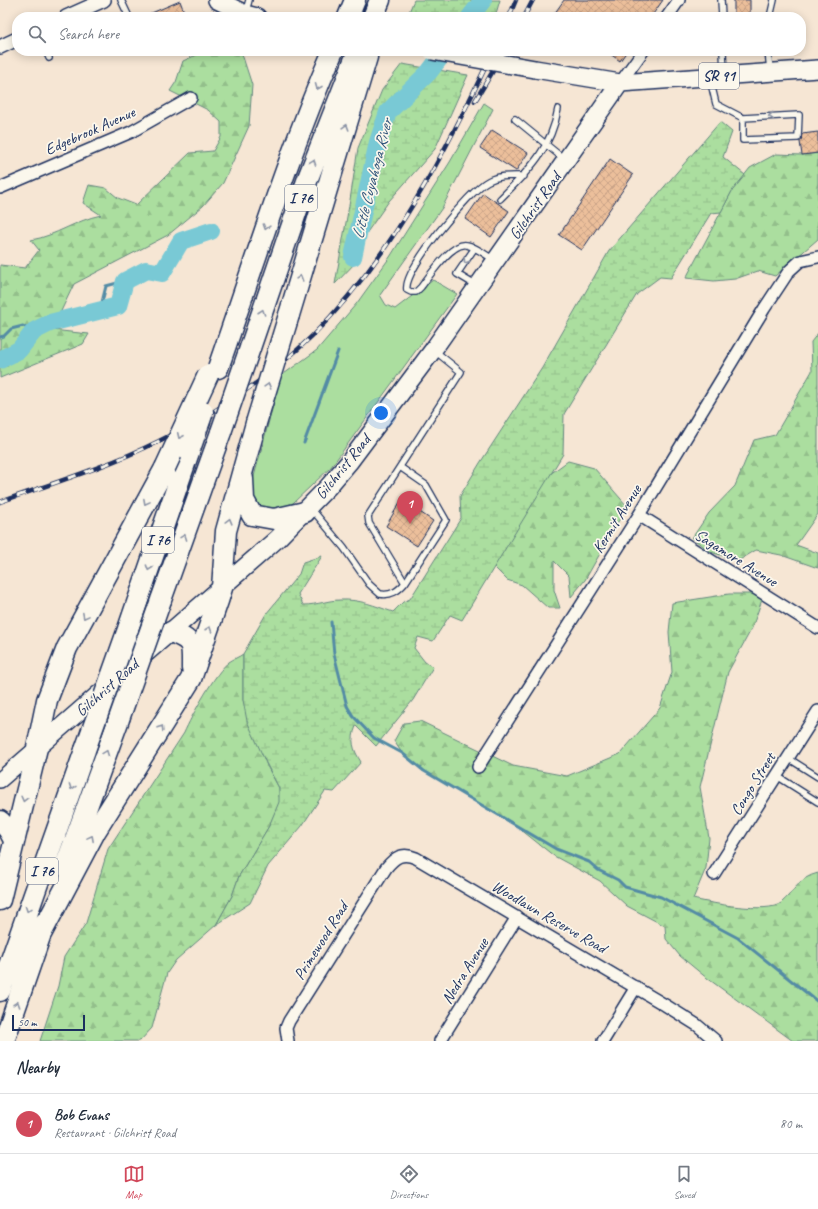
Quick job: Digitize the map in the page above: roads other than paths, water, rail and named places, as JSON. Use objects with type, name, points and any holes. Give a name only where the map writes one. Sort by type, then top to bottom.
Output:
[{"type":"highway","points":[[350,12],[355,0]]},
{"type":"highway","points":[[375,12],[380,0]]},
{"type":"highway","points":[[381,12],[385,0]]},
{"type":"highway","name":"I 76","points":[[0,991],[189,452],[213,372],[235,319],[298,137],[331,56]]},
{"type":"highway","name":"I 76","points":[[4,1041],[221,432],[308,178],[356,56]]},
{"type":"highway","points":[[41,934],[95,832],[192,679],[222,588],[226,531],[256,423],[367,56]]},
{"type":"highway","points":[[0,900],[37,748],[47,700],[67,648],[165,468],[213,372]]},
{"type":"highway","points":[[243,472],[243,495],[252,515],[274,519],[308,510]]},
{"type":"highway","points":[[170,632],[186,638],[192,648],[192,679]]},
{"type":"highway","points":[[0,821],[8,829],[14,840]]},
{"type":"main road","points":[[217,0],[250,10]]},
{"type":"main road","name":"SR 91","points":[[461,56],[620,83],[818,69]]},
{"type":"main road","name":"Gilchrist Road","points":[[0,780],[222,588],[308,510],[350,461],[433,350],[620,83]]},
{"type":"street","points":[[75,12],[90,3],[104,0]]},
{"type":"street","points":[[671,12],[679,0]]},
{"type":"street","points":[[0,47],[12,41]]},
{"type":"street","name":"Gilchrist Road","points":[[620,83],[639,56]]},
{"type":"street","name":"Edgebrook Avenue","points":[[0,186],[130,132],[191,98]]},
{"type":"street","name":"Kermit Avenue","points":[[478,767],[639,515],[779,286],[794,266],[800,261],[818,257]]},
{"type":"street","name":"Sagamore Avenue","points":[[639,515],[818,628]]},
{"type":"street","name":"Congo Street","points":[[714,874],[818,711]]},
{"type":"street","name":"Woodlawn Reserve Road","points":[[372,890],[393,859],[399,856],[409,855],[636,987],[697,1025],[716,1041]]},
{"type":"street","name":"Primewood Road","points":[[288,1041],[286,1028],[372,890]]},
{"type":"street","name":"Nedra Avenue","points":[[440,1041],[517,918]]},
{"type":"street","points":[[603,1041],[636,987]]},
{"type":"lane","points":[[121,0],[127,12]]},
{"type":"lane","points":[[722,0],[722,12]]},
{"type":"lane","points":[[771,12],[774,0]]},
{"type":"lane","points":[[722,56],[716,76],[716,104],[743,118],[800,115],[798,138],[743,140],[743,118]]},
{"type":"lane","points":[[768,56],[770,72]]},
{"type":"lane","points":[[500,199],[524,176],[540,156],[547,145],[556,121],[558,109]]},
{"type":"lane","points":[[515,119],[566,161]]},
{"type":"lane","points":[[496,261],[468,245],[458,246],[449,252],[421,287],[411,292],[407,290],[406,283],[411,272],[438,231],[476,190],[486,181],[496,177],[524,176]]},
{"type":"lane","points":[[474,248],[457,274],[478,287]]},
{"type":"lane","points":[[405,583],[368,520],[370,512],[461,372],[433,350]]},
{"type":"lane","points":[[308,510],[344,548],[375,591],[380,594],[391,594],[396,592],[405,583],[446,520],[426,485],[400,467]]},
{"type":"lane","points":[[788,758],[818,777]]},
{"type":"lane","points":[[777,776],[818,802]]},
{"type":"waterway","name":"Little Cuyahoga River","points":[[474,12],[483,0]]},
{"type":"waterway","name":"Little Cuyahoga River","points":[[353,257],[378,142],[388,112],[429,72],[441,56]]},
{"type":"waterway","name":"Little Cuyahoga River","points":[[0,360],[19,350],[34,331],[50,323],[118,306],[125,281],[146,270],[162,273],[181,241],[211,231]]},
{"type":"waterway","name":"Little Cuyahoga River","points":[[100,310],[106,286],[125,281]]},
{"type":"waterway","name":"Little Cuyahoga River","points":[[0,337],[4,336],[11,329],[23,326],[34,331]]},
{"type":"waterway","name":"Little Cuyahoga River","points":[[304,443],[338,351]]},
{"type":"waterway","points":[[331,622],[334,654],[347,706],[353,716],[374,738],[402,753],[424,771],[556,849],[589,862],[598,870],[618,880],[625,887],[661,897],[738,938],[818,1002]]},
{"type":"railway","points":[[511,12],[516,0]]},
{"type":"railway","points":[[527,12],[533,0]]},
{"type":"railway","points":[[0,502],[100,467],[139,451],[219,408],[258,382],[295,352],[341,305],[392,238],[436,164],[491,56]]},
{"type":"railway","points":[[475,101],[502,56]]},
{"type":"place","name":"Bob Evans","points":[[410,524]]}]
